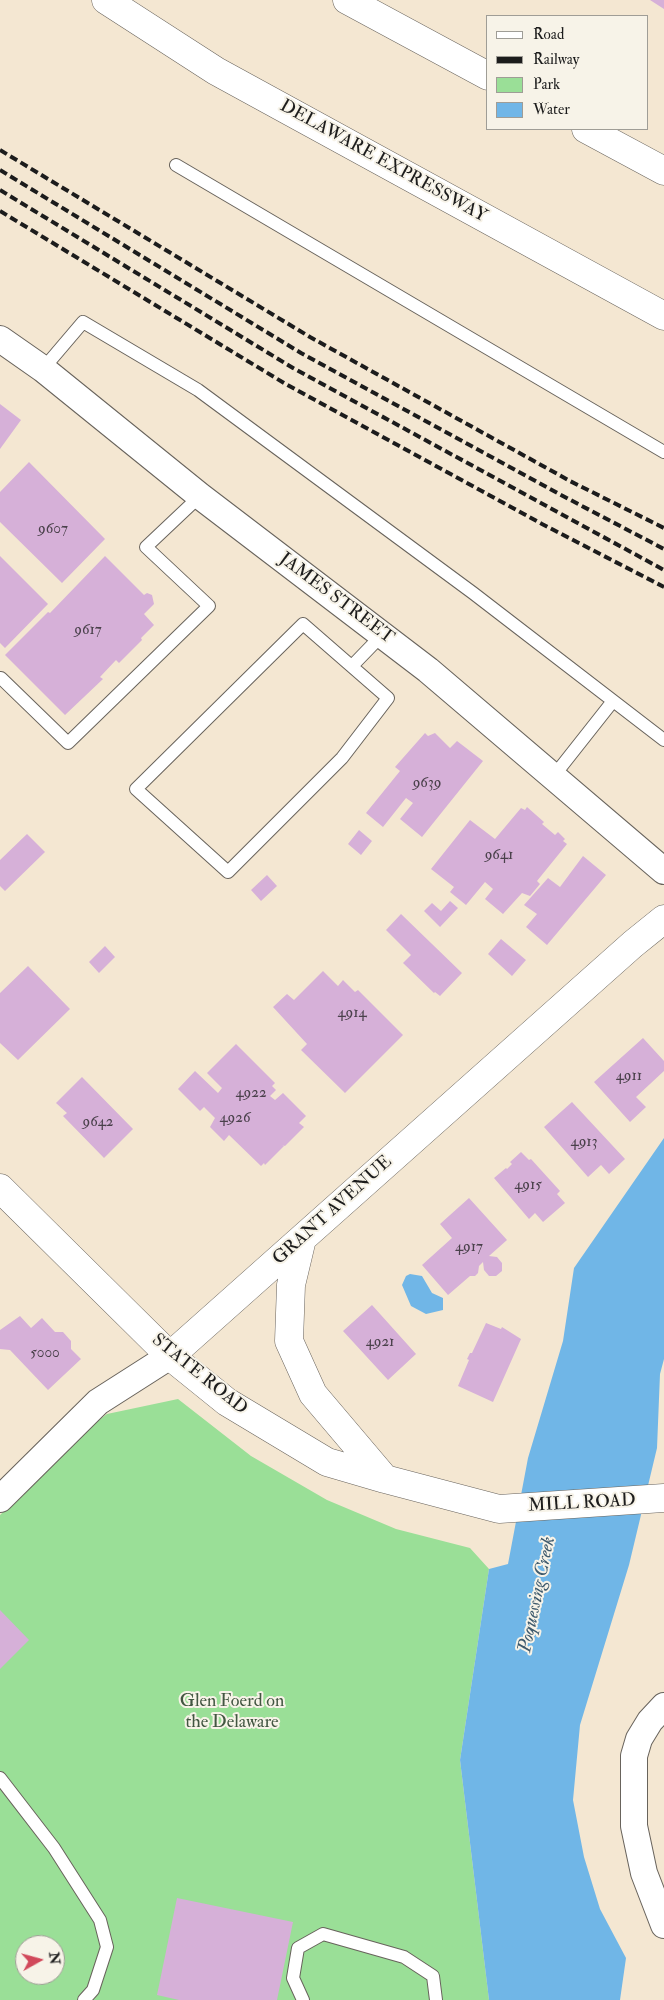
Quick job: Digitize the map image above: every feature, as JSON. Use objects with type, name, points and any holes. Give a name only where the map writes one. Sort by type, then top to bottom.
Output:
[{"type":"main road","name":"DELAWARE EXPRESSWAY","points":[[106,0],[216,71],[664,316]]},
{"type":"main road","points":[[347,0],[487,75]]},
{"type":"main road","points":[[588,130],[664,172]]},
{"type":"main road","name":"GRANT AVENUE","points":[[170,1356],[633,944],[664,919]]},
{"type":"main road","name":"STATE ROAD","points":[[0,1188],[170,1356],[227,1402],[327,1462],[385,1480],[499,1509]]},
{"type":"main road","points":[[302,1239],[291,1284],[289,1341],[313,1394],[385,1480]]},
{"type":"main road","name":"MILL ROAD","points":[[499,1509],[658,1499]]},
{"type":"street","name":"JAMES STREET","points":[[0,339],[44,369],[200,496],[428,670],[664,871]]},
{"type":"street","name":"GRANT AVENUE","points":[[0,1499],[98,1402],[170,1356]]},
{"type":"street","points":[[664,1706],[650,1721],[639,1739],[634,1756],[634,1826],[644,1873],[664,1925]]},
{"type":"lane","points":[[176,165],[664,452]]},
{"type":"lane","points":[[44,369],[83,322],[198,390],[473,593],[613,702],[662,735]]},
{"type":"lane","points":[[1,678],[68,743],[209,606],[146,547],[200,496]]},
{"type":"lane","points":[[303,624],[352,666],[388,698],[342,758],[228,872],[136,789],[303,624]]},
{"type":"lane","points":[[352,666],[382,634]]},
{"type":"lane","points":[[554,776],[613,702]]},
{"type":"lane","points":[[0,1778],[54,1848],[100,1920],[107,1947],[93,1990],[84,2000]]},
{"type":"lane","points":[[303,2000],[293,1978],[298,1948],[323,1934],[404,1957],[433,1976],[436,2000]]},
{"type":"green space","name":"Glen Foerd on the Delaware","points":[[178,1399],[251,1456],[327,1500],[396,1529],[470,1548],[489,1569],[460,1760],[489,2000],[0,2000],[0,1515],[91,1426],[107,1414]]},
{"type":"water","name":"Poquessing Creek","points":[[664,1138],[664,1359],[660,1374],[657,1448],[629,1565],[580,1725],[573,1800],[584,1857],[600,1909],[626,1958],[620,2000],[489,2000],[460,1760],[489,1569],[508,1564],[528,1458],[563,1341],[574,1268]]},
{"type":"water","points":[[410,1274],[422,1276],[432,1293],[443,1298],[443,1310],[426,1314],[411,1306],[402,1285],[406,1276]]},
{"type":"building","points":[[650,0],[664,0],[664,9]]},
{"type":"building","points":[[0,404],[21,420],[0,449]]},
{"type":"building","points":[[29,462],[105,539],[62,583],[0,522],[0,492]]},
{"type":"building","points":[[0,556],[48,604],[5,648],[0,643]]},
{"type":"building","points":[[105,556],[144,595],[147,593],[152,595],[154,604],[144,614],[154,625],[119,663],[116,660],[100,677],[103,679],[65,715],[5,655],[48,612],[50,613]]},
{"type":"building","points":[[425,733],[428,736],[435,733],[450,748],[457,741],[483,761],[422,837],[400,819],[413,803],[406,798],[383,827],[366,813],[400,771],[395,767]]},
{"type":"building","points":[[527,807],[555,835],[558,832],[567,844],[537,881],[540,884],[530,896],[522,893],[503,914],[485,899],[493,889],[485,882],[466,905],[450,892],[454,887],[431,869],[470,820],[495,839],[521,808],[525,810]]},
{"type":"building","points":[[359,830],[372,841],[361,855],[348,844]]},
{"type":"building","points":[[27,834],[45,852],[5,891],[0,886],[0,860]]},
{"type":"building","points":[[583,856],[606,875],[547,945],[526,927],[537,914],[524,905],[548,878],[560,887]]},
{"type":"building","points":[[267,875],[277,886],[261,901],[251,890]]},
{"type":"building","points":[[450,901],[458,908],[440,927],[424,911],[432,903],[441,911]]},
{"type":"building","points":[[401,914],[462,973],[440,996],[434,993],[403,963],[411,955],[386,930]]},
{"type":"building","points":[[501,939],[526,960],[512,976],[488,954]]},
{"type":"building","points":[[105,946],[115,957],[99,973],[89,962]]},
{"type":"building","points":[[28,966],[70,1009],[18,1060],[0,1043],[0,993]]},
{"type":"building","points":[[323,971],[338,986],[343,980],[355,992],[358,990],[403,1035],[345,1093],[301,1050],[307,1044],[273,1007],[287,994],[294,1000]]},
{"type":"building","points":[[643,1038],[664,1061],[664,1071],[636,1097],[646,1107],[630,1122],[594,1082]]},
{"type":"building","points":[[236,1044],[275,1083],[272,1086],[276,1090],[270,1096],[275,1100],[283,1093],[306,1116],[299,1123],[304,1127],[285,1146],[282,1145],[284,1146],[265,1165],[264,1163],[261,1166],[229,1135],[224,1141],[210,1127],[215,1118],[204,1107],[200,1111],[178,1089],[195,1071],[218,1093],[222,1088],[207,1073]]},
{"type":"building","points":[[82,1077],[133,1129],[104,1158],[63,1116],[67,1113],[56,1103]]},
{"type":"building","points":[[572,1102],[625,1159],[609,1174],[601,1165],[588,1177],[544,1127]]},
{"type":"building","points":[[521,1152],[529,1160],[531,1159],[560,1191],[557,1194],[565,1203],[543,1222],[535,1213],[529,1219],[494,1178],[507,1169],[512,1164],[510,1162]]},
{"type":"building","points":[[469,1198],[507,1240],[489,1256],[497,1257],[502,1263],[502,1271],[496,1276],[489,1276],[484,1270],[483,1262],[475,1276],[470,1276],[448,1295],[422,1265],[452,1238],[440,1224]]},
{"type":"building","points":[[372,1305],[416,1354],[388,1380],[343,1331]]},
{"type":"building","points":[[20,1316],[31,1328],[42,1318],[55,1332],[63,1332],[71,1341],[71,1349],[81,1359],[48,1390],[10,1350],[0,1349],[0,1330]]},
{"type":"building","points":[[486,1323],[501,1329],[502,1327],[521,1339],[493,1402],[458,1386],[469,1360],[467,1359],[470,1353],[472,1353]]},
{"type":"building","points":[[0,1610],[29,1640],[0,1669]]},
{"type":"building","points":[[177,1898],[293,1922],[277,2000],[179,2000],[157,1995]]},
{"type":"railway","points":[[0,150],[310,337],[570,481],[664,528]]},
{"type":"railway","points":[[0,170],[301,353],[664,549]]},
{"type":"railway","points":[[0,190],[293,368],[664,570]]},
{"type":"railway","points":[[0,211],[284,383],[542,524],[664,587]]}]
